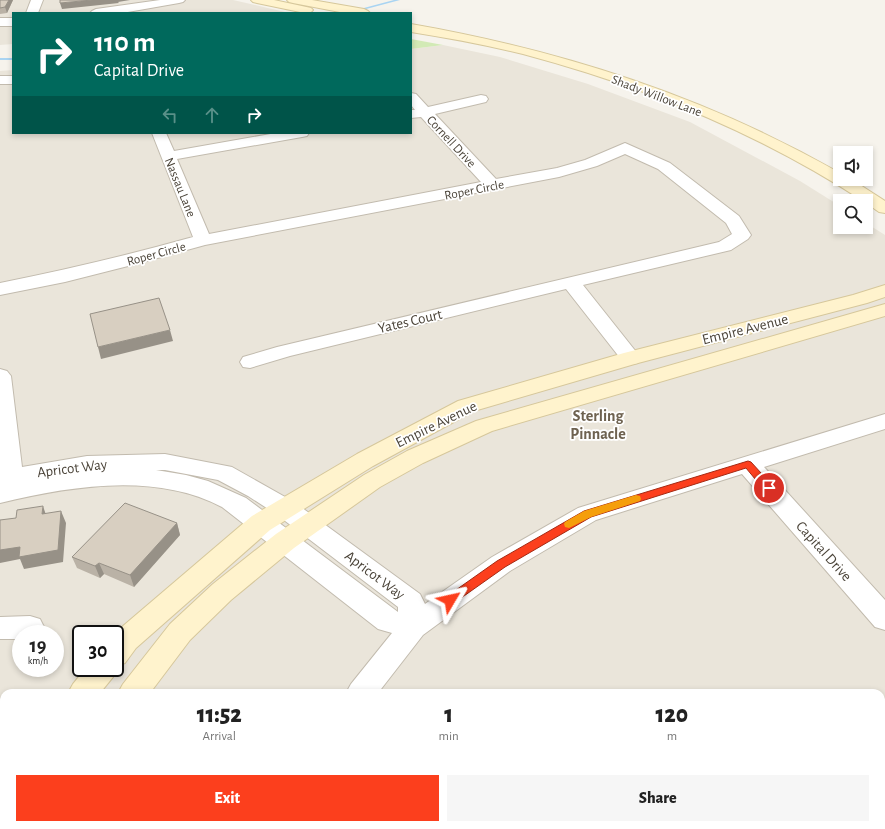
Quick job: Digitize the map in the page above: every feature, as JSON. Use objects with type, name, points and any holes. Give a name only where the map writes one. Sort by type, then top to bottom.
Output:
[{"type":"main road","points":[[257,0],[325,11],[344,12]]},
{"type":"main road","points":[[293,0],[325,11]]},
{"type":"main road","name":"Shady Willow Lane","points":[[412,21],[500,38],[602,65],[662,90],[772,143],[826,171],[885,208]]},
{"type":"main road","name":"Shady Willow Lane","points":[[412,28],[529,52],[662,90],[702,99],[770,129],[833,161]]},
{"type":"main road","points":[[873,184],[885,191]]},
{"type":"main road","name":"Empire Avenue","points":[[124,643],[261,523],[365,460],[466,406],[631,358],[860,299],[885,291]]},
{"type":"main road","name":"Empire Avenue","points":[[136,689],[180,632],[222,592],[285,541],[372,481],[415,457],[484,426],[885,310]]},
{"type":"main road","points":[[86,689],[96,677]]},
{"type":"street","points":[[32,12],[37,0]]},
{"type":"street","points":[[105,12],[140,8],[179,0]]},
{"type":"street","points":[[0,22],[12,22]]},
{"type":"street","points":[[0,80],[12,80]]},
{"type":"street","name":"Cornell Drive","points":[[412,99],[418,113],[492,185]]},
{"type":"street","points":[[418,113],[481,99]]},
{"type":"street","name":"Nassau Lane","points":[[159,134],[203,240]]},
{"type":"street","points":[[169,156],[296,134]]},
{"type":"street","name":"Roper Circle","points":[[0,289],[115,264],[203,240],[559,172],[591,163],[625,148],[664,166],[733,220],[742,235],[725,246],[571,283]]},
{"type":"street","points":[[571,283],[631,358]]},
{"type":"street","name":"Yates Court","points":[[250,362],[284,351],[571,283]]},
{"type":"street","points":[[0,376],[6,485]]},
{"type":"street","points":[[364,689],[413,627],[501,564],[587,514],[885,421]]},
{"type":"street","name":"Apricot Way","points":[[165,462],[224,473],[285,508],[412,602],[413,627],[388,620],[237,504],[214,492],[185,483],[151,478],[90,478],[6,485],[87,464],[165,462]]},
{"type":"street","name":"Capital Drive","points":[[748,464],[885,619]]},
{"type":"street","points":[[0,628],[12,628]]},
{"type":"shaded area","points":[[0,0],[233,0],[285,12],[12,12],[12,44],[0,45]]},
{"type":"shaded area","points":[[443,45],[500,57],[588,84],[690,122],[800,181],[833,202],[833,234],[873,234],[873,227],[885,235],[885,689],[0,689],[0,71],[12,70],[12,134],[412,134],[412,49]]},
{"type":"green space","points":[[412,39],[443,45],[412,49]]},
{"type":"building","points":[[0,0],[9,0],[5,7],[0,8]]},
{"type":"building","points":[[60,0],[92,0],[60,3]]},
{"type":"building","points":[[159,298],[170,330],[98,347],[90,314]]},
{"type":"building","points":[[125,503],[177,523],[130,575],[99,563],[95,566],[72,557]]},
{"type":"building","points":[[43,506],[42,514],[61,511],[58,550],[19,557],[20,547],[0,550],[0,520],[16,518],[17,510]]},
{"type":"waterway","points":[[351,12],[398,0]]},
{"type":"waterway","points":[[0,59],[12,59]]},
{"type":"slow traffic","points":[[569,524],[587,514],[636,499]]},
{"type":"district","name":"Sterling Pinnacle","points":[[598,424]]},
{"type":"route","points":[[450,600],[501,564],[587,514],[748,464],[769,488]]}]
